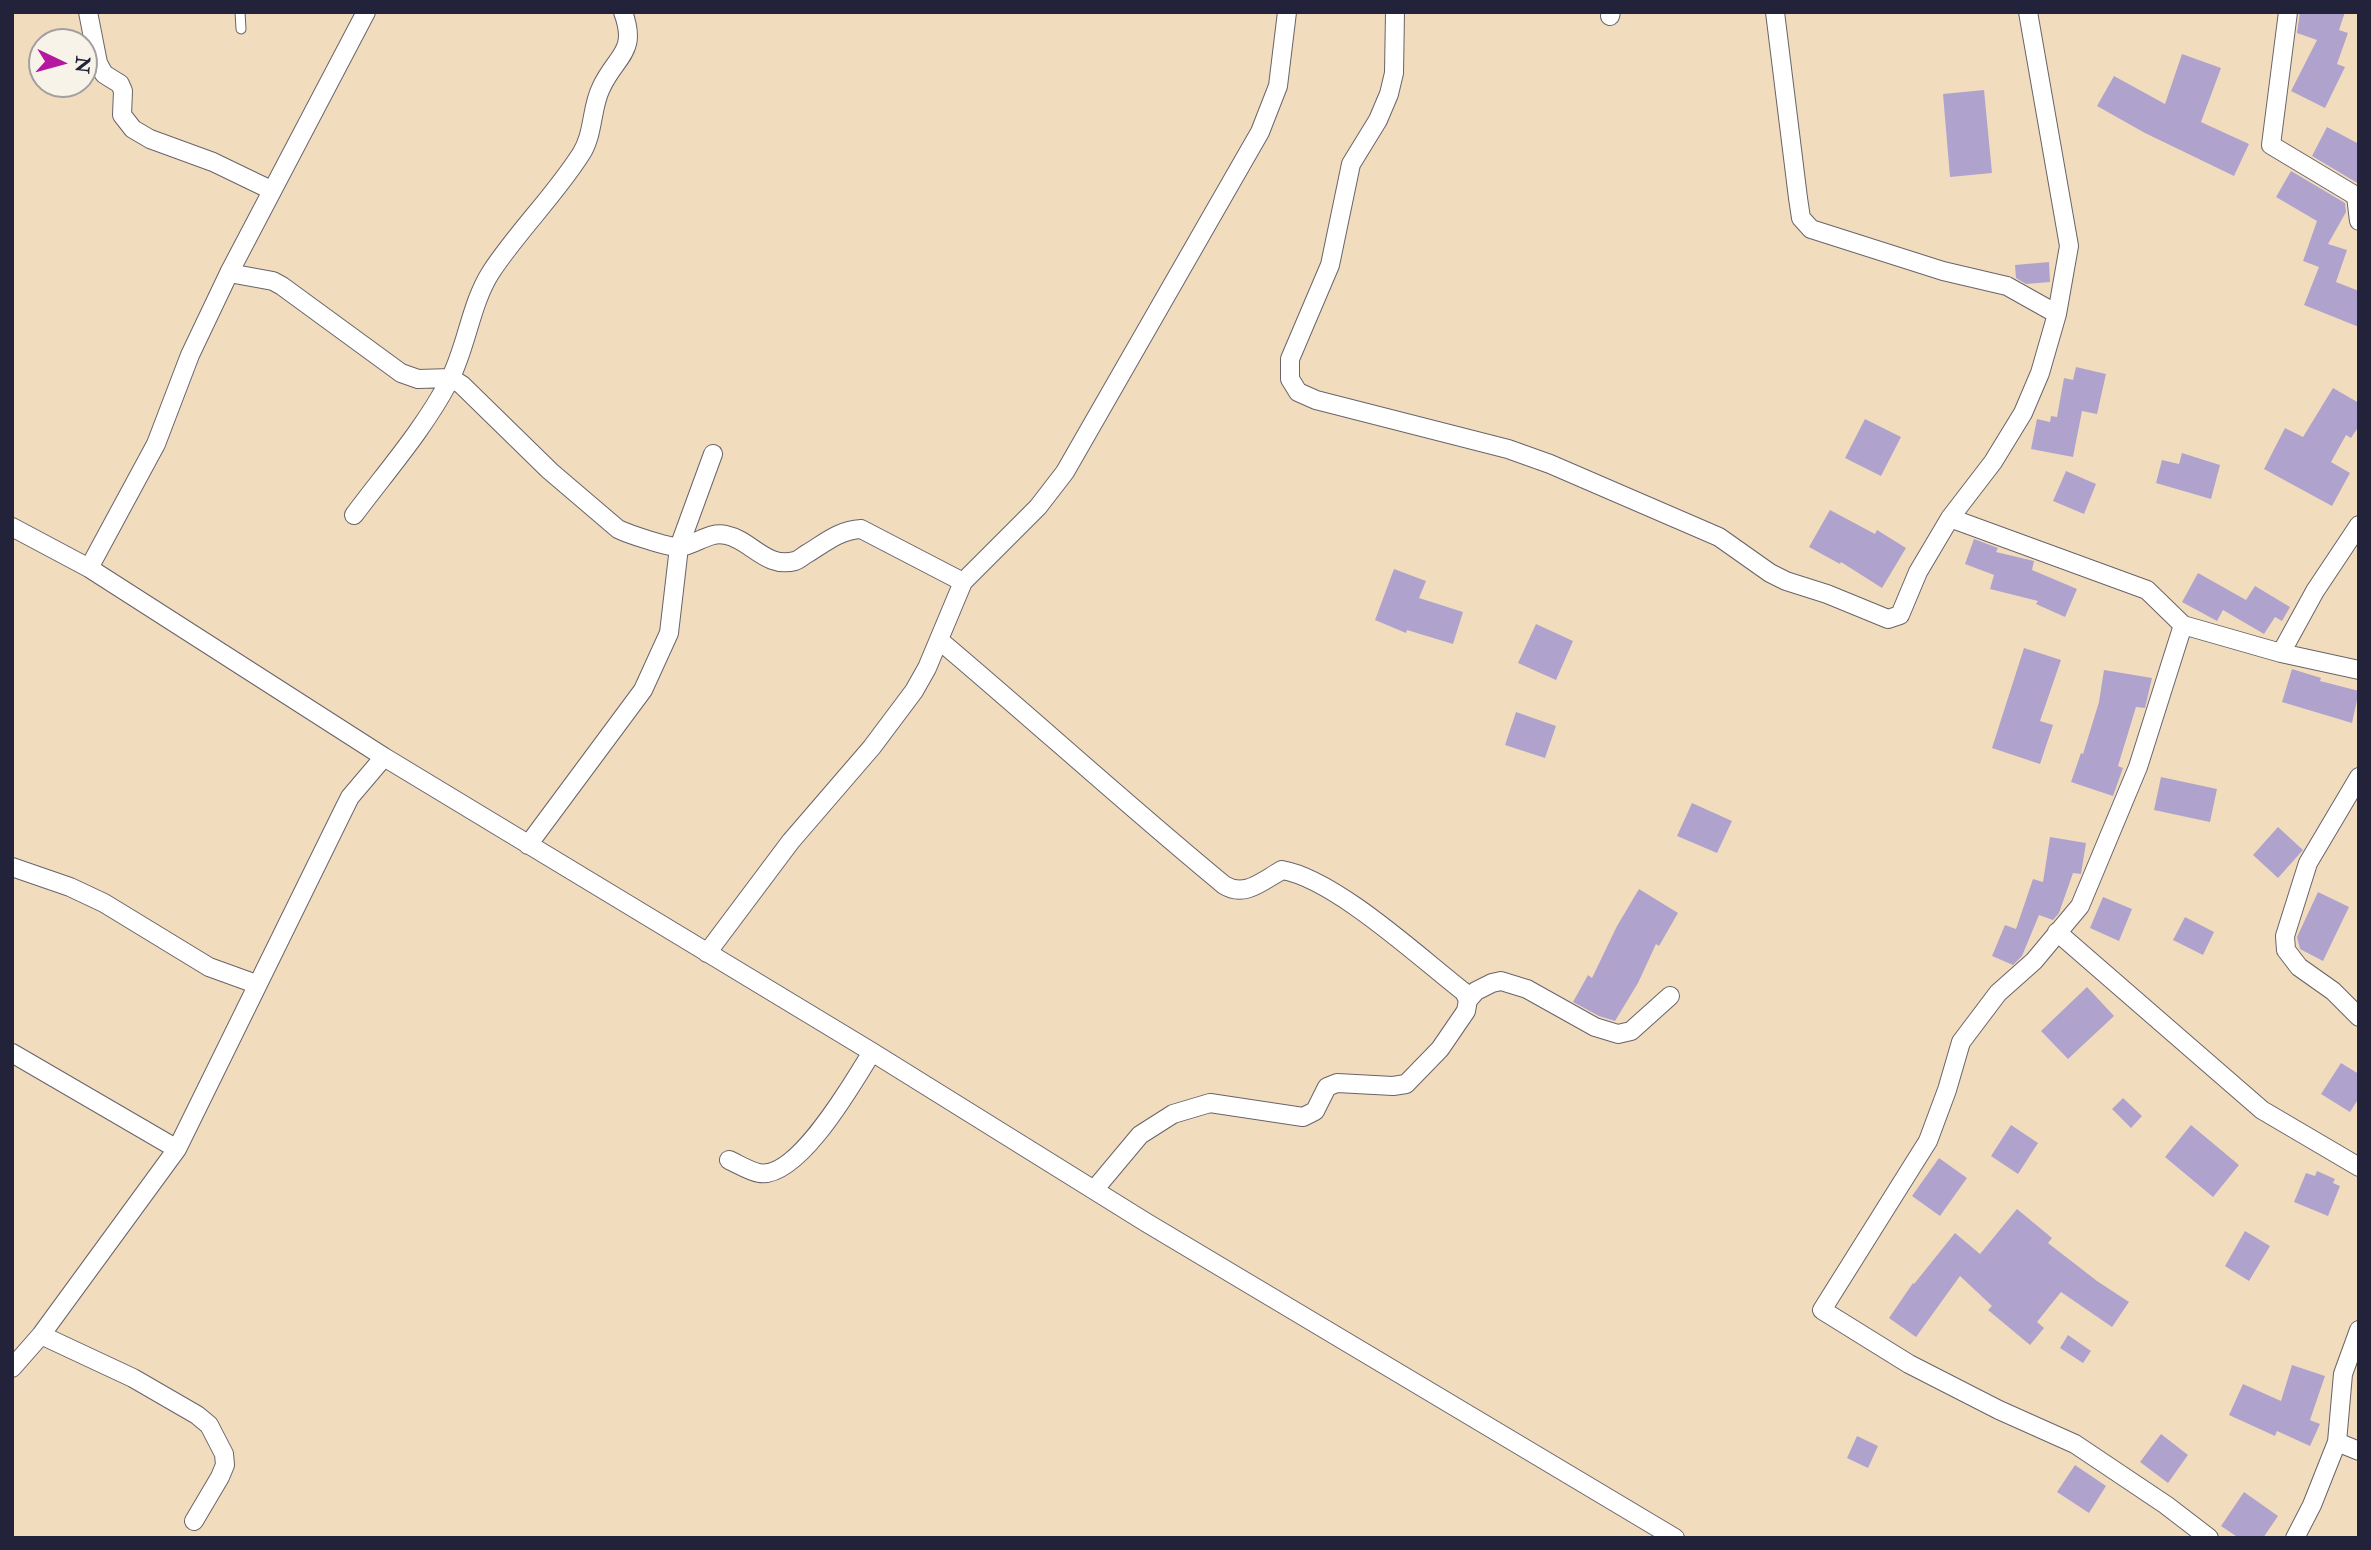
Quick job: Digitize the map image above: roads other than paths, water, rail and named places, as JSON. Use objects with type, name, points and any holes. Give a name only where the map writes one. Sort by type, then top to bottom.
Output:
[{"type":"street","points":[[88,12],[98,63],[104,74],[120,84],[123,91],[122,115],[133,129],[150,139],[213,162],[271,190]]},
{"type":"street","points":[[89,568],[156,444],[190,355],[229,273],[366,12]]},
{"type":"street","points":[[354,515],[436,404],[451,378],[479,296],[491,273],[583,152],[598,94],[627,48],[630,38],[623,12]]},
{"type":"street","points":[[707,953],[791,841],[872,747],[914,691],[927,668],[963,582],[1038,507],[1065,472],[1260,132],[1278,86],[1287,12]]},
{"type":"street","points":[[1395,12],[1394,73],[1389,94],[1378,120],[1351,164],[1330,265],[1290,359],[1290,379],[1298,392],[1316,400],[1508,449],[1550,464],[1719,537],[1786,581],[1827,594],[1888,619],[1900,615],[1918,572],[1950,518],[1993,462],[2023,413],[2040,373],[2057,314],[2069,246],[2028,12]]},
{"type":"street","points":[[1774,12],[1801,218],[1811,229],[1943,271],[2007,286],[2057,314]]},
{"type":"street","points":[[2288,12],[2271,145],[2356,196],[2359,221]]},
{"type":"street","points":[[229,273],[273,281],[282,286],[401,373],[418,379],[451,378],[462,385],[550,471],[618,529],[679,547],[716,534],[729,535],[769,560],[795,561],[838,534],[850,529],[862,529],[963,582]]},
{"type":"street","points":[[528,845],[643,690],[669,633],[679,547],[713,454]]},
{"type":"street","points":[[1950,518],[2147,590],[2183,625],[2281,653],[2359,670]]},
{"type":"street","points":[[2281,653],[2315,591],[2359,524]]},
{"type":"street","points":[[12,527],[89,568],[384,757],[872,1052],[1094,1190],[1675,1538]]},
{"type":"street","points":[[2183,625],[2138,767],[2080,906],[2034,961],[1998,993],[1961,1042],[1928,1141],[1822,1310],[1909,1364],[1999,1410],[2075,1444],[2166,1505],[2209,1538]]},
{"type":"street","points":[[939,640],[1224,886],[1243,892],[1282,870],[1305,877],[1351,903],[1464,992],[1468,1000],[1466,1011],[1440,1049],[1406,1084],[1394,1086],[1337,1083],[1327,1087],[1315,1111],[1303,1117],[1210,1103],[1173,1114],[1140,1135],[1094,1190]]},
{"type":"street","points":[[12,1368],[41,1335],[177,1149],[346,804],[384,757]]},
{"type":"street","points":[[2359,777],[2308,863],[2285,936],[2286,950],[2299,967],[2333,990],[2359,1017]]},
{"type":"street","points":[[12,867],[70,887],[104,903],[209,967],[256,984]]},
{"type":"street","points":[[2057,932],[2262,1110],[2359,1167]]},
{"type":"street","points":[[1468,1000],[1483,987],[1501,981],[1527,989],[1595,1027],[1618,1034],[1631,1031],[1670,996]]},
{"type":"street","points":[[729,1160],[760,1173],[775,1170],[790,1161],[813,1140],[872,1052]]},
{"type":"street","points":[[12,1053],[177,1149]]},
{"type":"street","points":[[2295,1538],[2312,1505],[2337,1442],[2343,1374],[2359,1330]]},
{"type":"street","points":[[41,1335],[133,1378],[197,1415],[209,1425],[224,1454],[225,1465],[194,1521]]},
{"type":"street","points":[[2337,1442],[2359,1451]]},
{"type":"lane","points":[[240,12],[241,29]]}]
